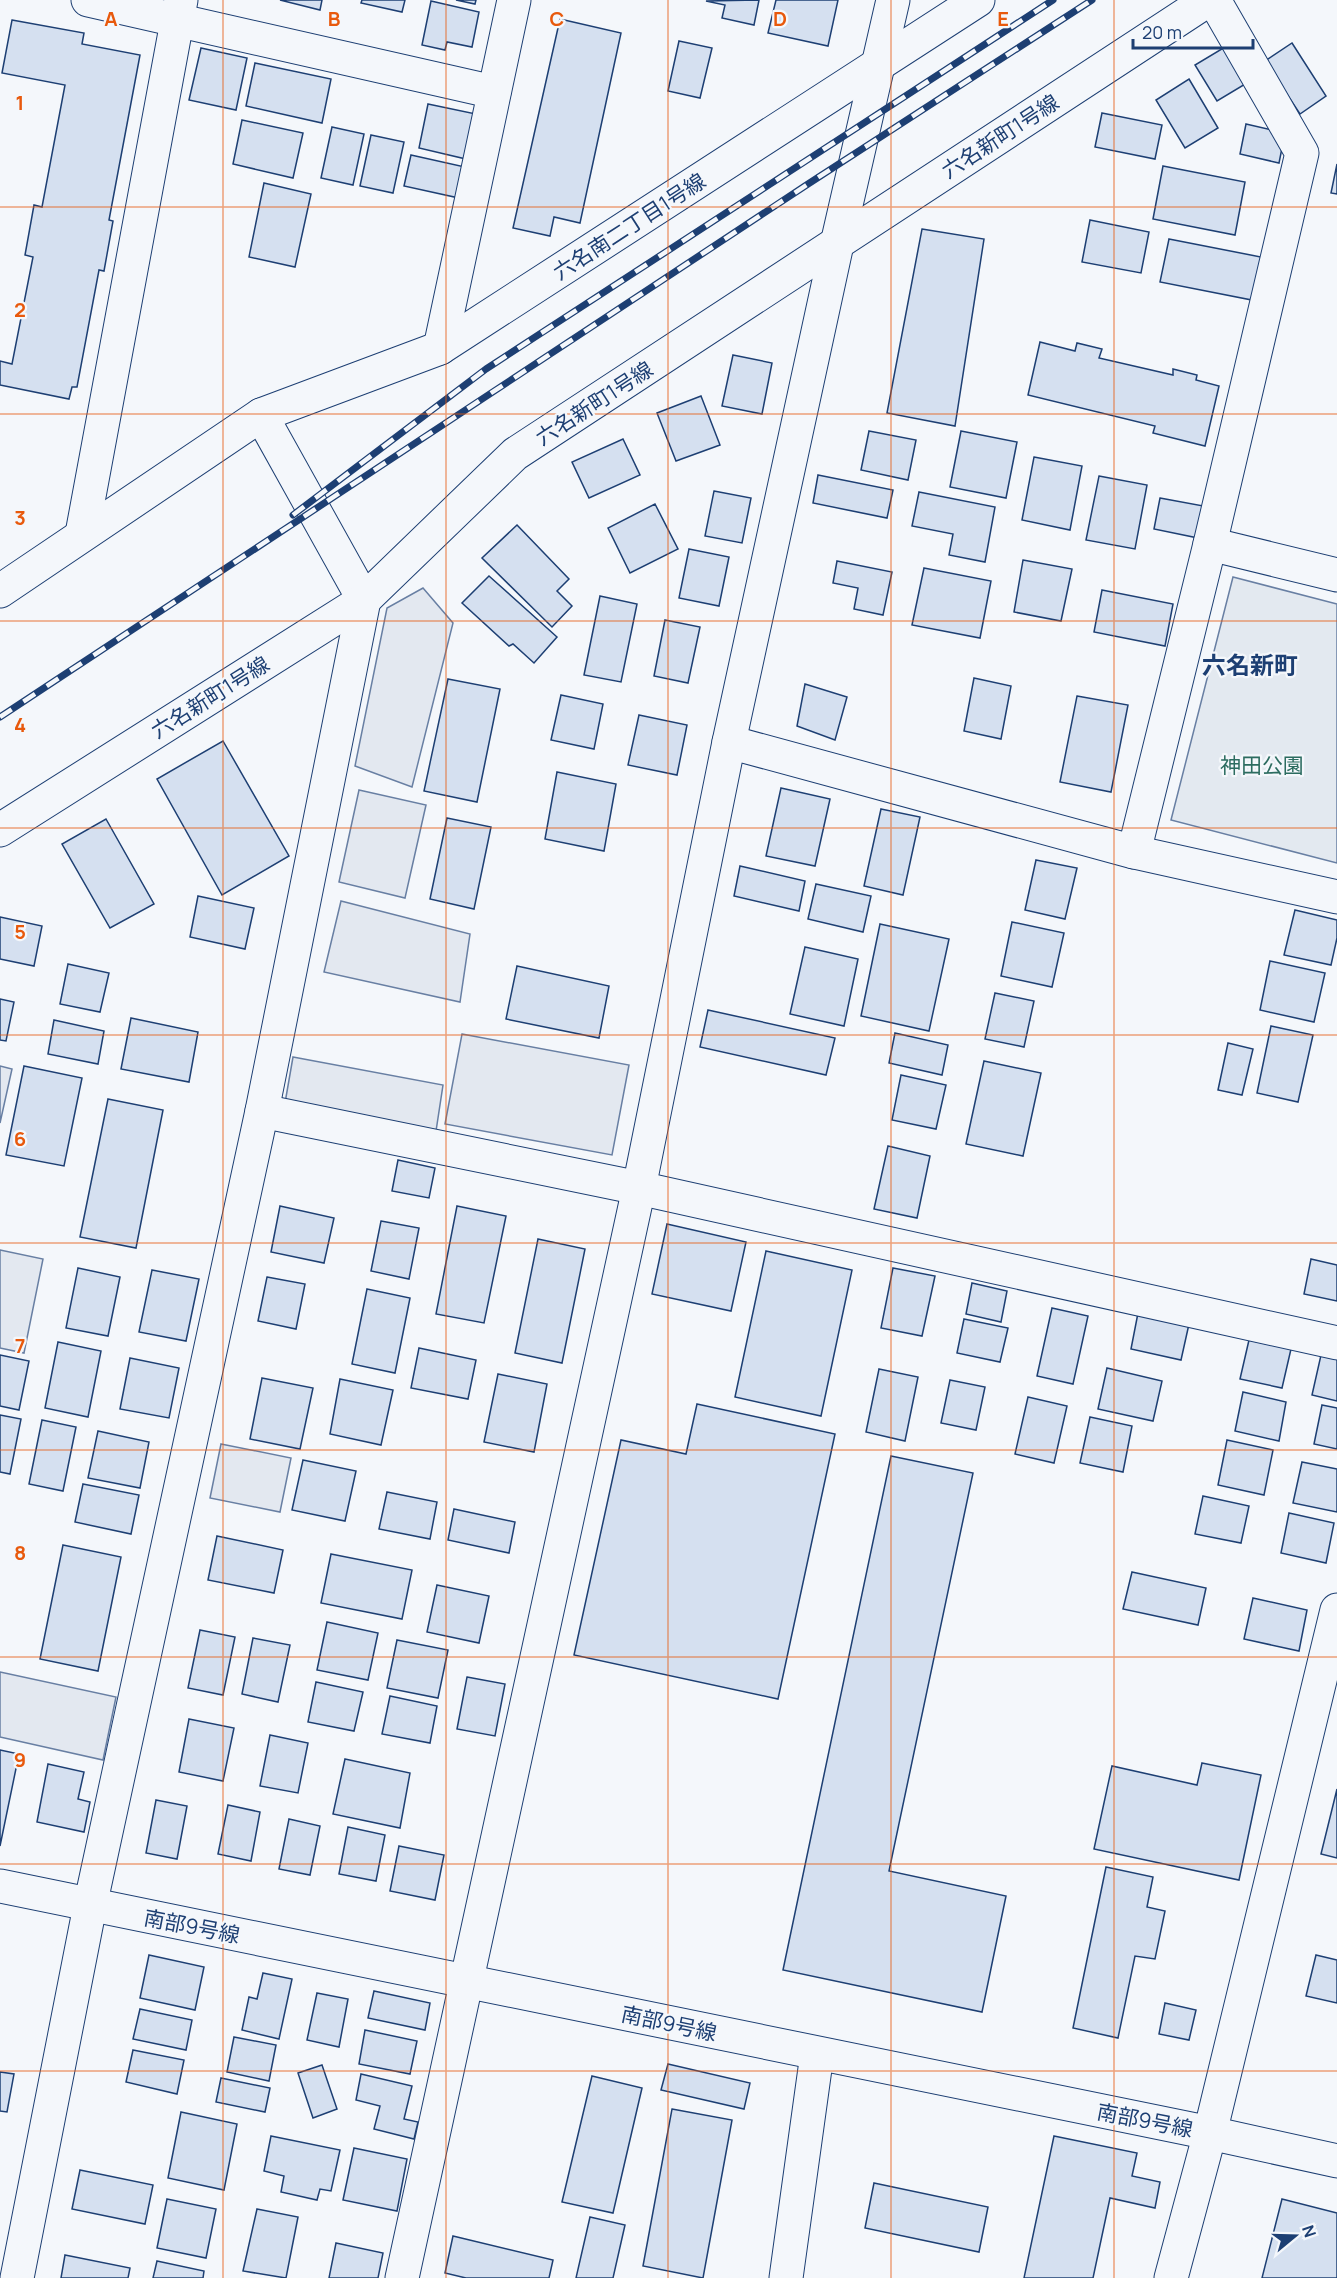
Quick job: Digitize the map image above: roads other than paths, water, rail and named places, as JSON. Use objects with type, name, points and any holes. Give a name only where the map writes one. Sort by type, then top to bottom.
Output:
[{"type":"street","points":[[88,0],[179,10],[494,92]]},
{"type":"street","points":[[440,348],[514,0]]},
{"type":"street","points":[[402,2278],[639,1188],[729,742],[837,244],[893,0]]},
{"type":"street","name":"六名南二丁目1号線","points":[[82,534],[261,415],[440,348],[978,0]]},
{"type":"street","name":"六名新町1号線","points":[[0,830],[364,600],[515,454],[1208,0]]},
{"type":"street","points":[[1134,852],[1210,544],[1302,153],[1214,0]]},
{"type":"street","points":[[0,591],[82,534],[179,10]]},
{"type":"street","points":[[17,2278],[90,1906],[262,1111],[364,600],[261,415]]},
{"type":"street","points":[[1210,544],[1337,575]]},
{"type":"street","points":[[729,742],[1134,852],[1337,897]]},
{"type":"street","points":[[262,1111],[639,1188],[1337,1343]]},
{"type":"street","points":[[1171,2278],[1210,2133],[1337,1610]]},
{"type":"street","name":"南部9号線","points":[[0,1886],[1210,2133],[1337,2161]]},
{"type":"street","points":[[786,2278],[817,2054]]},
{"type":"railway","points":[[293,515],[486,369],[1053,0]]},
{"type":"railway","points":[[0,717],[808,184],[1092,0]]},
{"type":"district","name":"六名新町","points":[[1250,664]]},
{"type":"park label","name":"神田公園","points":[[1262,765]]}]
